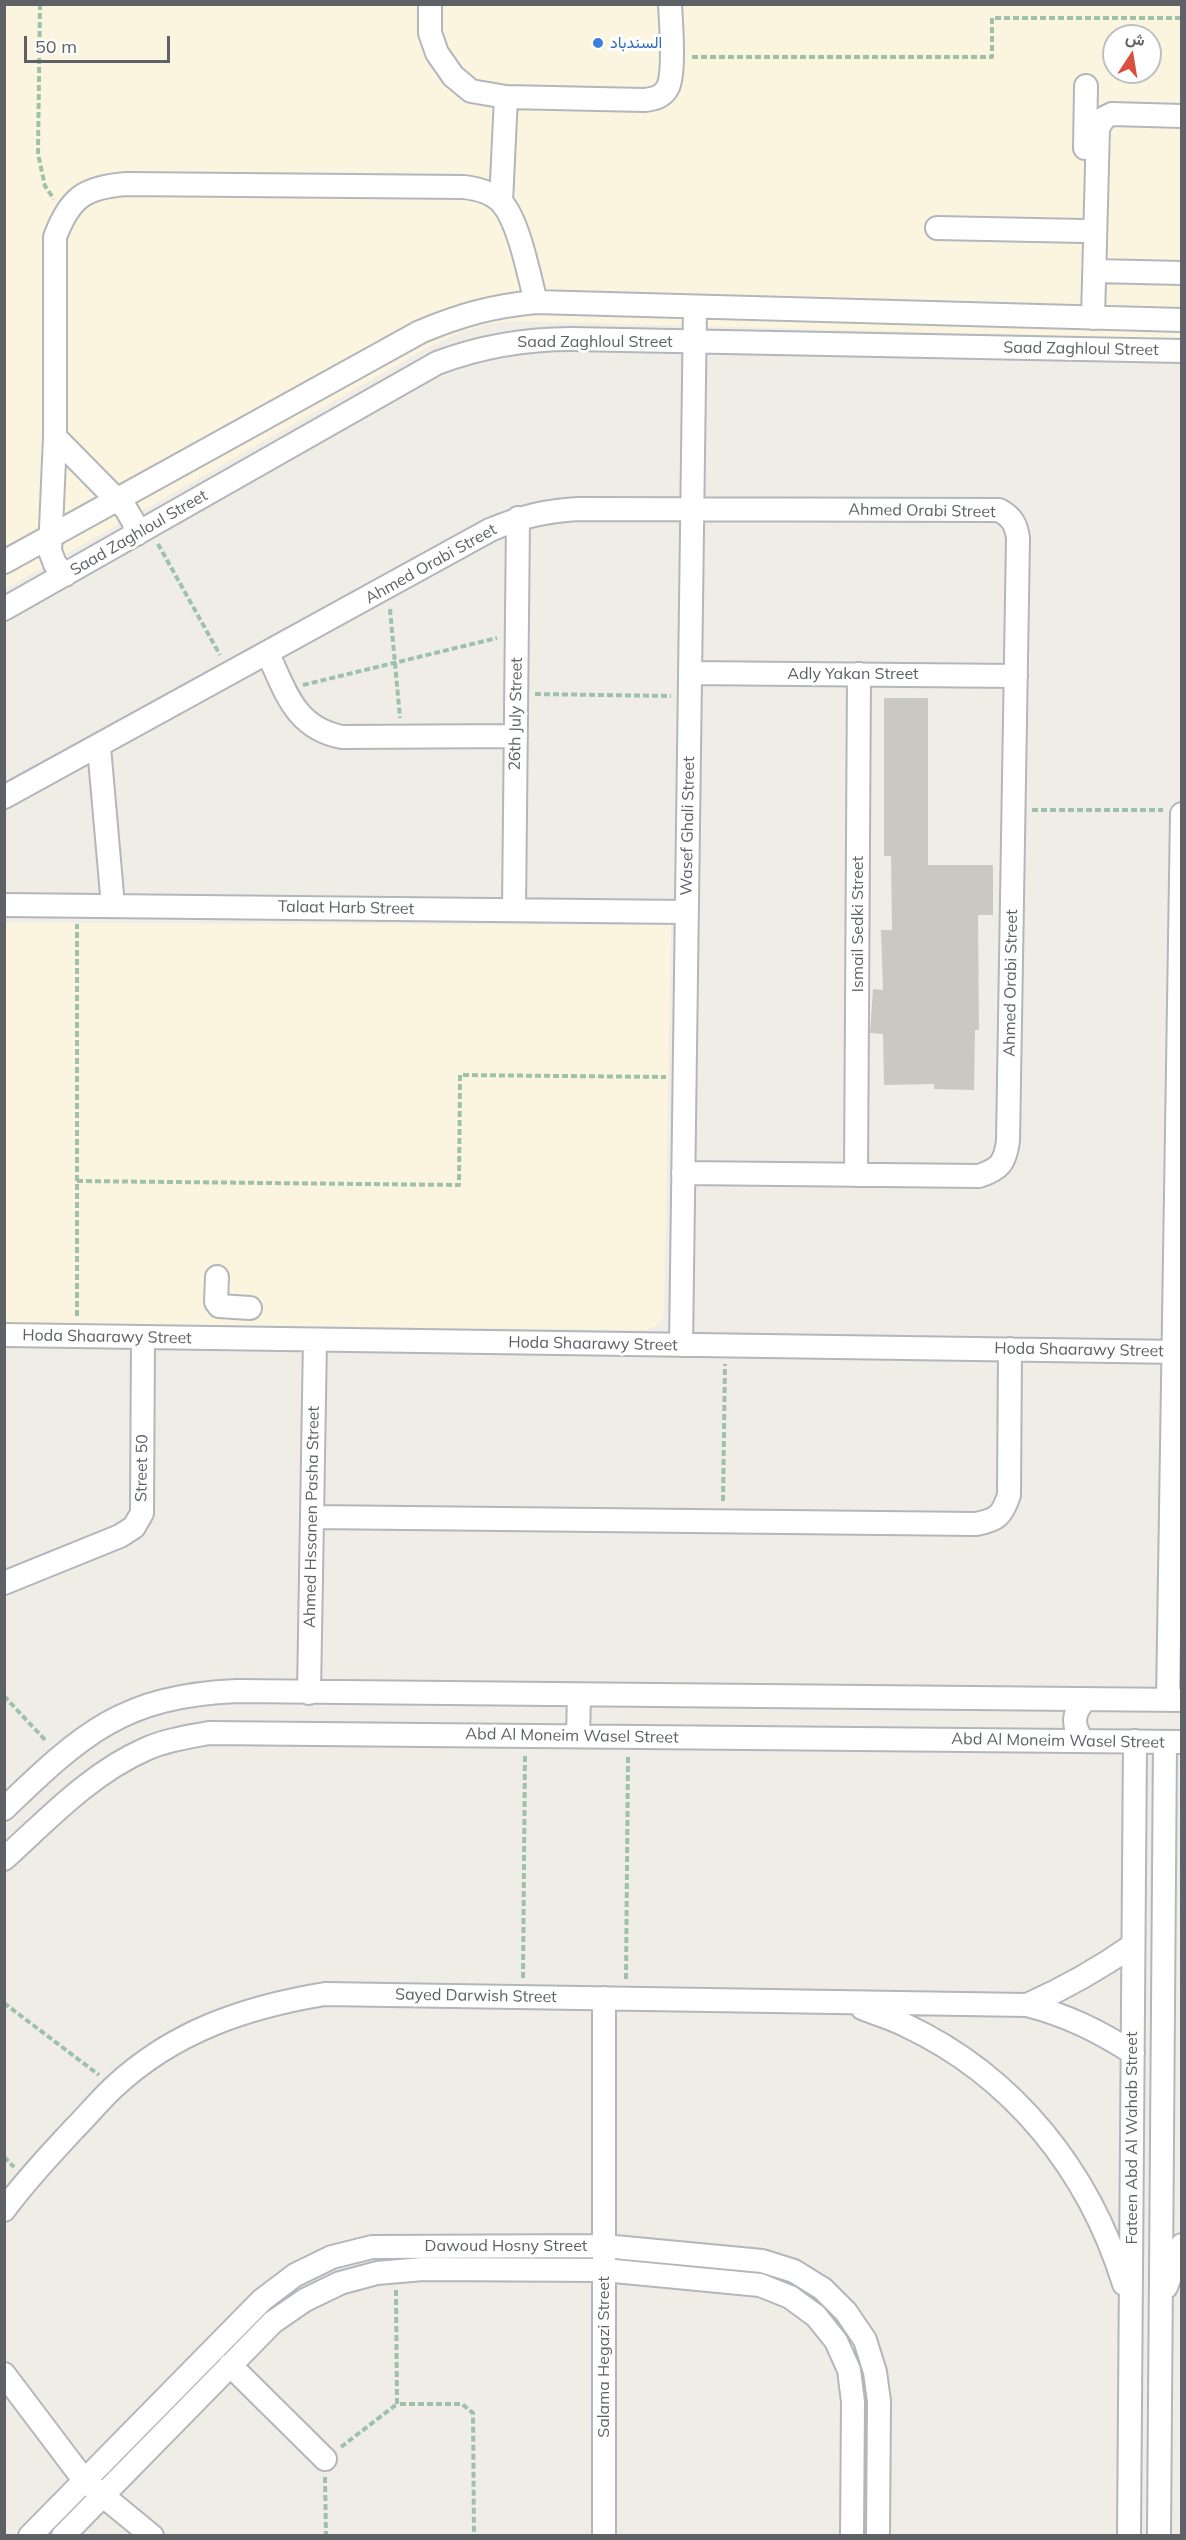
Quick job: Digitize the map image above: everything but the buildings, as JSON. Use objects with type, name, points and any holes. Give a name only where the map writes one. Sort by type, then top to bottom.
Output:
[{"type":"street","points":[[430,4],[430,33],[436,53],[453,76],[471,91],[506,97],[644,100],[657,98],[668,89],[671,57],[670,4]]},
{"type":"street","points":[[1086,86],[1084,231],[1088,318]]},
{"type":"street","points":[[501,202],[506,97]]},
{"type":"street","points":[[1088,318],[1095,270],[1098,128],[1100,123],[1112,114],[1182,116]]},
{"type":"street","points":[[65,575],[55,564],[50,551],[55,437],[55,237],[64,214],[81,196],[103,186],[128,184],[464,187],[484,191],[501,202],[510,214],[536,302]]},
{"type":"street","points":[[937,228],[1084,231]]},
{"type":"street","points":[[1095,270],[1182,273]]},
{"type":"street","name":"Saad Zaghloul Street","points":[[4,562],[420,332],[457,316],[496,306],[536,302],[1182,320]]},
{"type":"street","name":"Wasef Ghali Street","points":[[681,1345],[695,307]]},
{"type":"street","name":"Saad Zaghloul Street","points":[[4,609],[437,363],[470,351],[503,343],[538,339],[1182,351]]},
{"type":"street","points":[[55,437],[126,509],[143,531]]},
{"type":"street","name":"Ahmed Orabi Street","points":[[4,797],[99,747],[490,530],[518,518],[546,511],[578,509],[999,510],[1010,516],[1017,526],[1017,532],[1014,810],[1006,1158],[995,1170],[980,1176],[683,1173]]},
{"type":"street","name":"26th July Street","points":[[513,910],[518,518]]},
{"type":"street","points":[[268,654],[302,719],[327,735],[342,737],[516,736]]},
{"type":"street","name":"Adly Yakan Street","points":[[690,673],[1016,676]]},
{"type":"street","name":"Ismail Sedki Street","points":[[856,1174],[859,674]]},
{"type":"street","points":[[99,747],[112,906]]},
{"type":"street","points":[[4,1809],[59,1756],[97,1728],[129,1711],[164,1699],[200,1692],[1175,1700],[1178,1352],[1176,812]]},
{"type":"street","name":"Talaat Harb Street","points":[[4,905],[687,912]]},
{"type":"street","points":[[217,1277],[217,1304],[241,1307],[232,1338]]},
{"type":"street","name":"Hoda Shaarawy Street","points":[[4,1335],[1178,1352]]},
{"type":"street","name":"Street 50","points":[[4,1583],[120,1536],[134,1527],[142,1513],[143,1337]]},
{"type":"street","name":"Ahmed Hssanen Pasha Street","points":[[309,1693],[315,1340]]},
{"type":"street","points":[[312,1517],[976,1524],[992,1521],[1004,1510],[1009,1495],[1010,1349]]},
{"type":"street","points":[[578,1736],[579,1695]]},
{"type":"street","points":[[1083,1741],[1076,1731],[1074,1720],[1077,1708],[1085,1700]]},
{"type":"street","name":"Abd Al Moneim Wasel Street","points":[[4,1859],[88,1783],[146,1749],[177,1739],[209,1733],[1173,1742]]},
{"type":"street","name":"Fateen Abd Al Wahab Street","points":[[1129,2535],[1135,1741]]},
{"type":"street","name":"Fateen Abd Al Wahab Street","points":[[1159,2535],[1161,2299],[1172,2049],[1173,1742]]},
{"type":"street","name":"Sayed Darwish Street","points":[[1027,2005],[1091,1973],[1133,1945]]},
{"type":"street","name":"Sayed Darwish Street","points":[[4,2210],[26,2180],[114,2087],[175,2042],[223,2019],[273,2003],[326,1994],[1027,2005],[1064,2015],[1100,2031],[1133,2053]]},
{"type":"street","name":"Salama Hegazi Street","points":[[604,2535],[604,2246],[615,1998]]},
{"type":"street","points":[[847,2002],[905,2025],[959,2056],[1008,2094],[1050,2140],[1086,2191],[1113,2247],[1131,2306]]},
{"type":"street","points":[[1161,2299],[1182,2245]]},
{"type":"street","name":"Dawoud Hosny Street","points":[[30,2535],[262,2300],[295,2275],[332,2257],[372,2247],[604,2246],[762,2261],[794,2271],[823,2289],[846,2312],[865,2340],[875,2372],[879,2401],[878,2535]]},
{"type":"street","name":"Dawoud Hosny Street","points":[[63,2535],[273,2322],[305,2300],[340,2283],[377,2273],[423,2269],[604,2270],[760,2285],[790,2297],[816,2316],[836,2341],[849,2370],[853,2402],[852,2535]]},
{"type":"street","points":[[230,2365],[325,2459]]},
{"type":"street","points":[[4,2374],[84,2480],[152,2535]]},
{"type":"path","points":[[40,4],[38,154],[45,186],[64,214]]},
{"type":"path","points":[[671,57],[992,57],[992,18],[1182,18]]},
{"type":"path","points":[[143,531],[231,674]]},
{"type":"path","points":[[388,587],[402,737]]},
{"type":"path","points":[[285,690],[517,633]]},
{"type":"path","points":[[516,693],[690,696]]},
{"type":"path","points":[[1014,810],[1176,812]]},
{"type":"path","points":[[77,1336],[78,906]]},
{"type":"path","points":[[77,1181],[459,1185],[460,1075],[684,1077]]},
{"type":"path","points":[[723,1521],[726,1346]]},
{"type":"path","points":[[4,1696],[59,1756]]},
{"type":"path","points":[[522,1997],[525,1736]]},
{"type":"path","points":[[615,1998],[628,1737]]},
{"type":"path","points":[[4,2003],[114,2087]]},
{"type":"path","points":[[396,2271],[397,2404]]},
{"type":"path","points":[[326,2535],[325,2459],[397,2404],[462,2404],[471,2409],[473,2413],[474,2535]]},
{"type":"shaded area","points":[[5,5],[1181,5],[1181,339],[512,321],[488,324],[464,331],[430,346],[5,589]]},
{"type":"shaded area","points":[[5,923],[671,925],[662,1319],[656,1326],[647,1330],[5,1323]]},
{"type":"place","name":"السندباد","points":[[598,43]]}]
